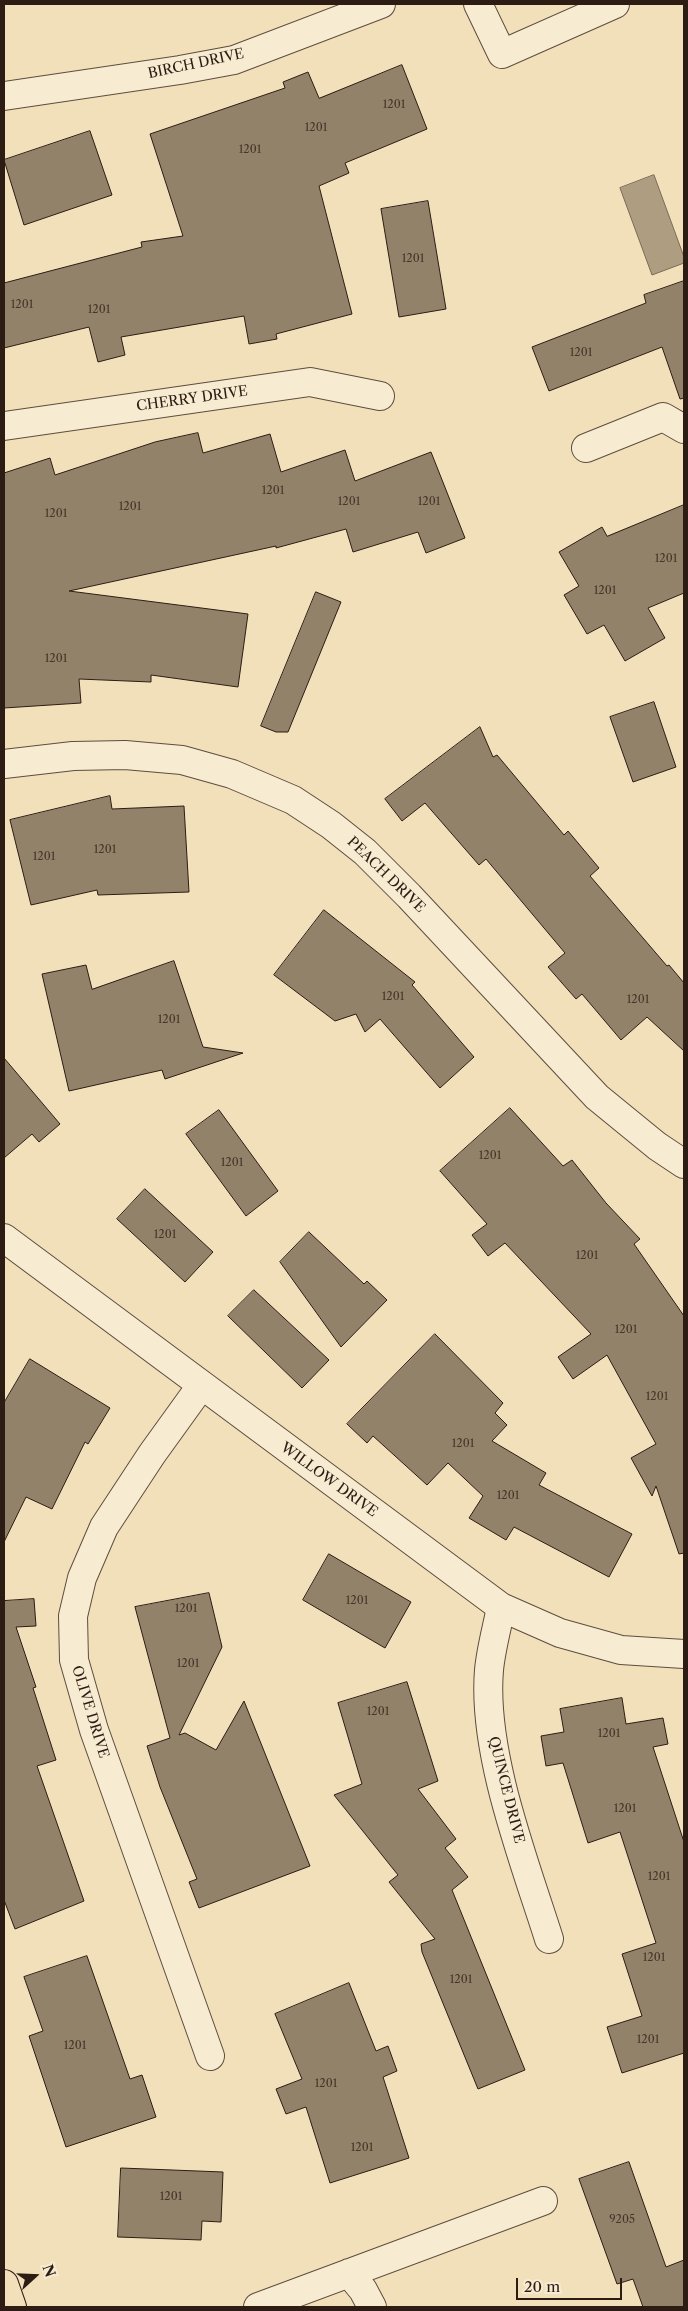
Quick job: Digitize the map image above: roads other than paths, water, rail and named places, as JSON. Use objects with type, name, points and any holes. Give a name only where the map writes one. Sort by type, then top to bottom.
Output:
[{"type":"main road","points":[[4,2284],[12,2307]]},
{"type":"street","name":"BIRCH DRIVE","points":[[4,96],[180,70],[234,60],[381,4]]},
{"type":"street","points":[[478,4],[502,54],[615,4]]},
{"type":"street","name":"CHERRY DRIVE","points":[[4,426],[310,382],[380,396]]},
{"type":"street","points":[[586,448],[664,417],[684,429]]},
{"type":"street","name":"PEACH DRIVE","points":[[4,764],[73,756],[125,755],[182,760],[232,774],[293,800],[331,825],[365,852],[409,896],[597,1097],[657,1146],[684,1164]]},
{"type":"street","name":"WILLOW DRIVE","points":[[4,1238],[501,1607],[560,1633],[621,1650],[684,1654]]},
{"type":"street","name":"OLIVE DRIVE","points":[[201,1386],[152,1454],[104,1527],[82,1578],[73,1616],[74,1660],[94,1730],[210,2056]]},
{"type":"street","name":"QUINCE DRIVE","points":[[501,1607],[489,1670],[490,1723],[498,1765],[515,1828],[549,1940]]},
{"type":"street","points":[[258,2307],[543,2201]]},
{"type":"street","points":[[349,2273],[363,2290],[372,2307]]}]
